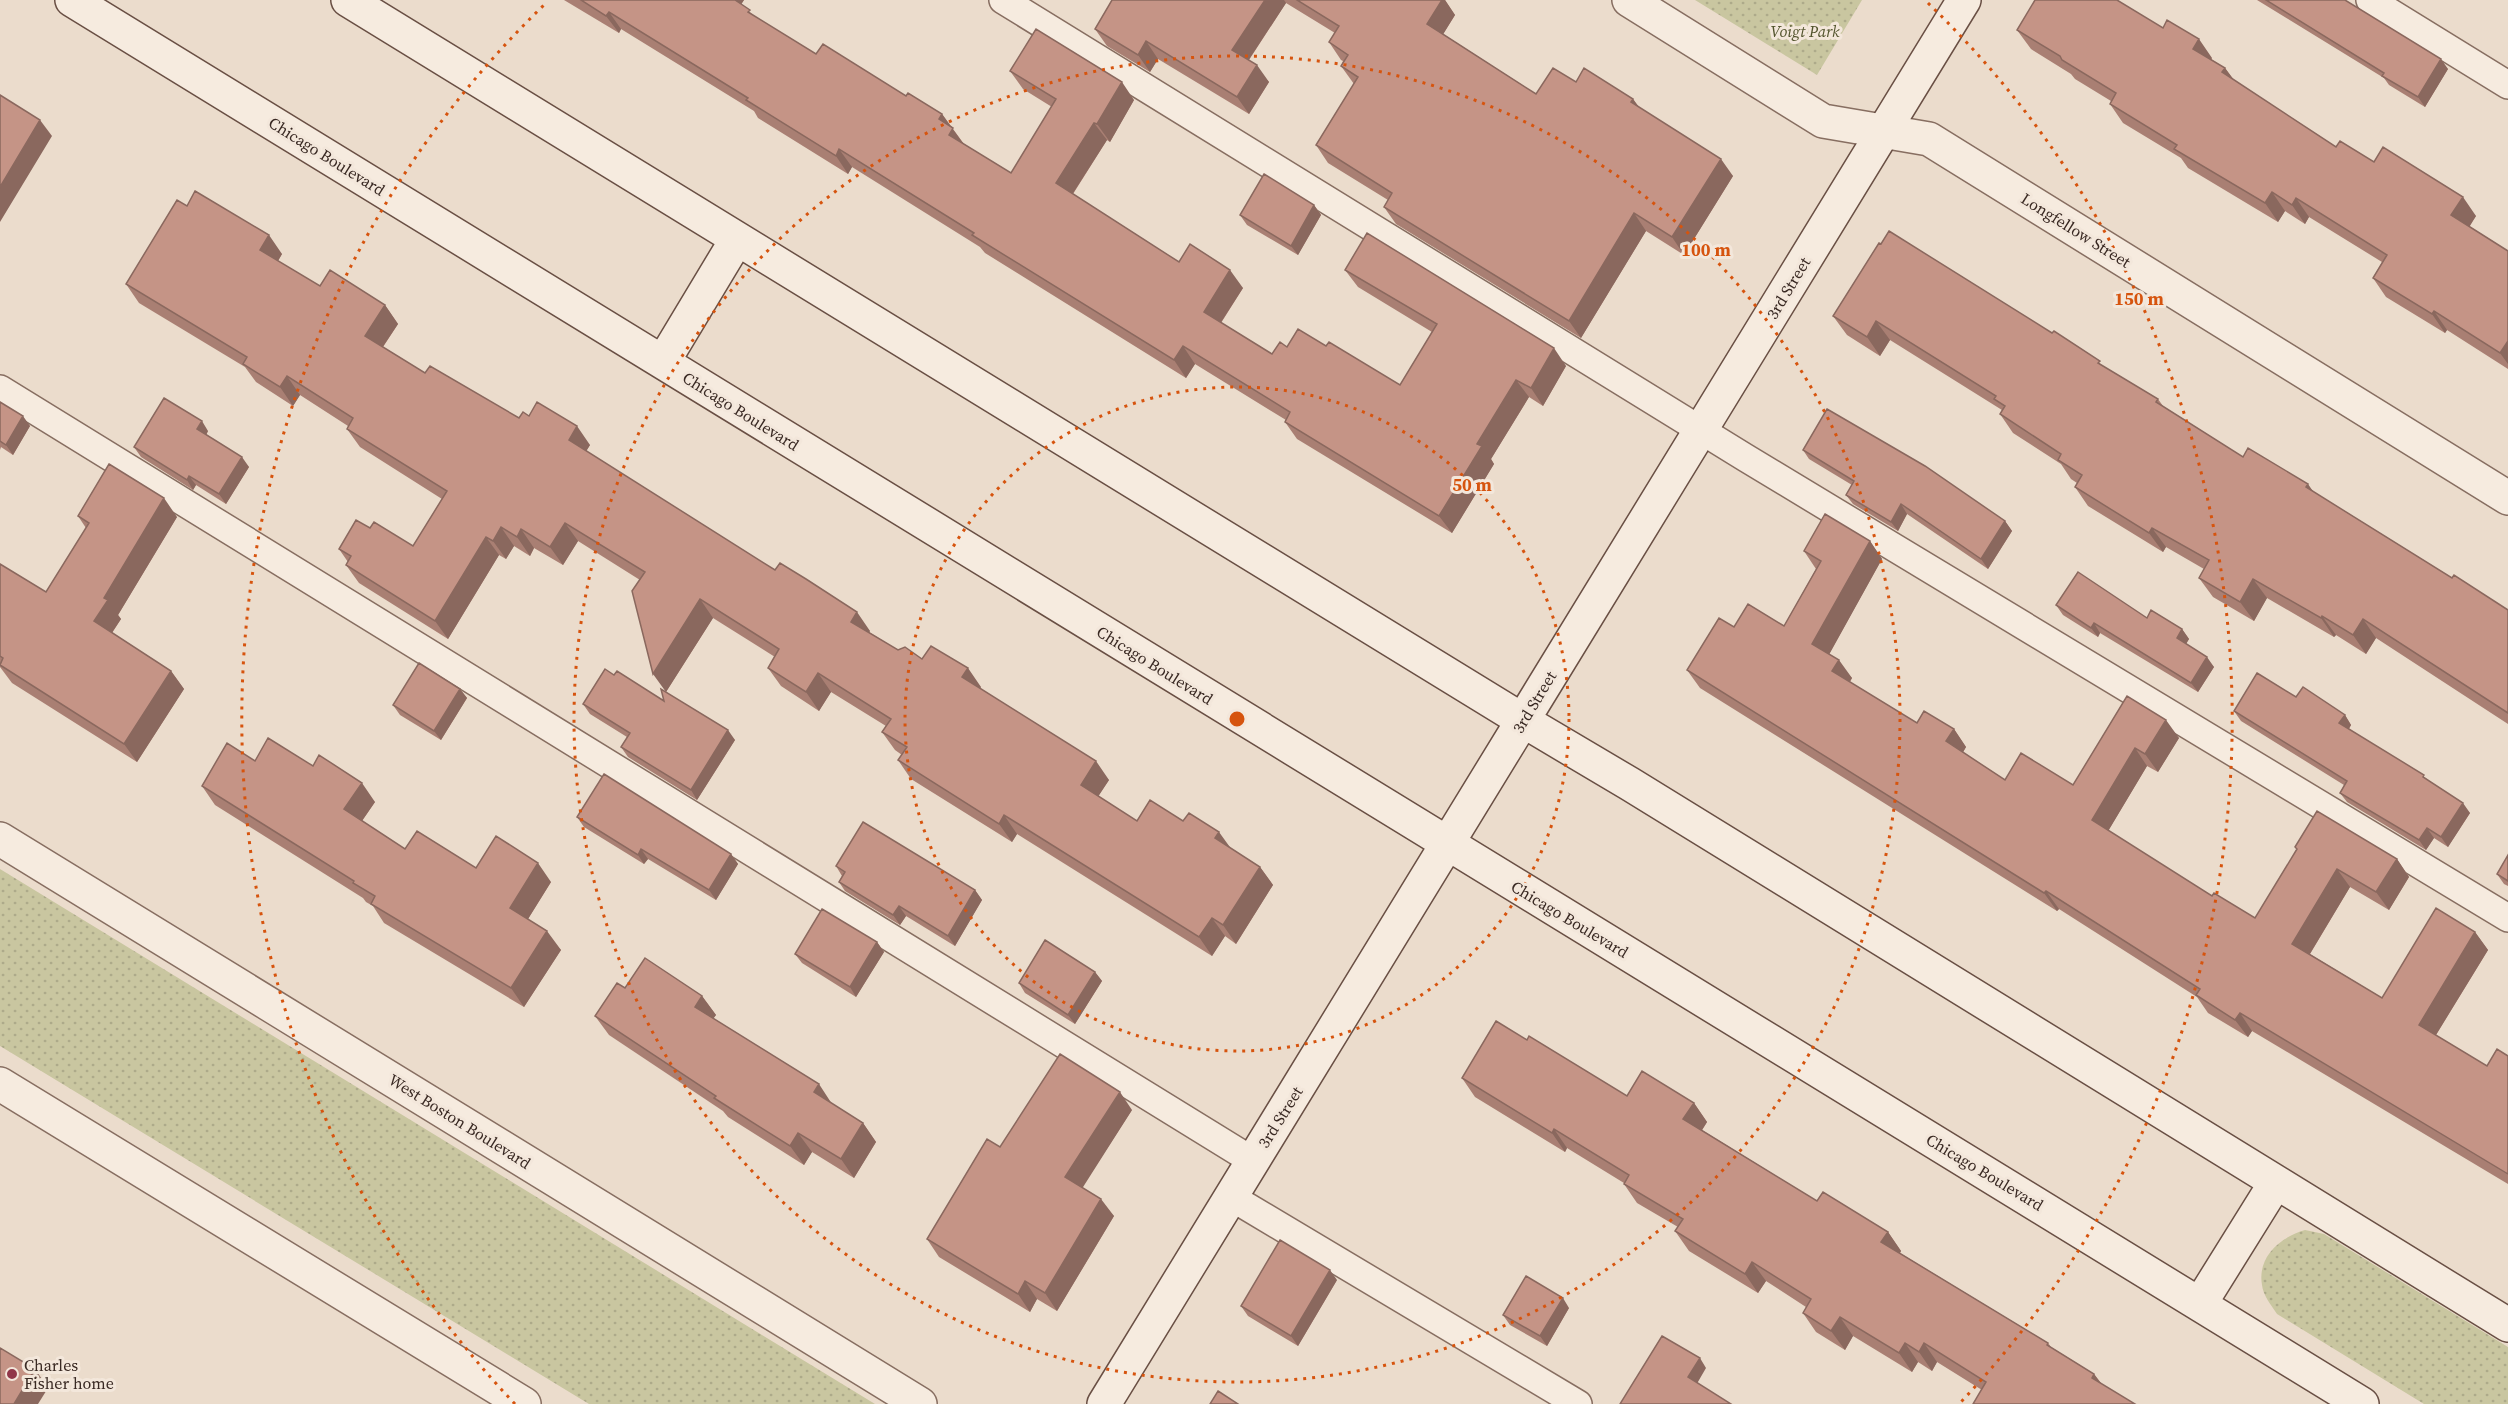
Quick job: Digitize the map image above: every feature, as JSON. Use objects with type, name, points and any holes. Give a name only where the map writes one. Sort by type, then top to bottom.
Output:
[{"type":"street","name":"Chicago Boulevard","points":[[72,0],[2362,1404]]},
{"type":"street","points":[[348,0],[1522,720],[1640,790],[2508,1325]]},
{"type":"street","name":"Longfellow Street","points":[[1629,0],[1823,121],[1929,139],[2508,498]]},
{"type":"street","name":"3rd Street","points":[[1104,1404],[1881,132],[1964,0]]},
{"type":"street","points":[[663,362],[737,239]]},
{"type":"street","name":"West Boston Boulevard","points":[[0,839],[920,1404]]},
{"type":"street","points":[[0,1084],[524,1404]]},
{"type":"street","points":[[2200,1304],[2276,1182]]},
{"type":"lane","points":[[1003,0],[1701,430],[2508,918]]},
{"type":"lane","points":[[2370,0],[2508,85]]},
{"type":"lane","points":[[0,389],[1253,1161]]},
{"type":"lane","points":[[1231,1197],[1578,1404]]},
{"type":"green space","name":"Voigt Park","points":[[1695,0],[1862,0],[1817,75]]},
{"type":"green space","points":[[0,869],[875,1404],[589,1404],[0,1046]]},
{"type":"green space","points":[[2305,1230],[2324,1234],[2508,1347],[2508,1404],[2424,1404],[2277,1314],[2263,1289],[2261,1275],[2263,1265],[2273,1249],[2287,1237]]},
{"type":"building","points":[[581,0],[735,0],[750,10],[748,12],[816,54],[823,44],[906,96],[908,93],[942,114],[939,119],[953,128],[949,135],[1011,173],[1056,99],[1010,71],[1036,29],[1122,82],[1097,124],[1094,123],[1056,183],[1179,262],[1190,244],[1230,270],[1204,312],[1272,354],[1280,342],[1287,347],[1298,329],[1326,346],[1329,342],[1400,385],[1437,324],[1345,270],[1367,233],[1554,348],[1531,388],[1516,380],[1477,444],[1482,446],[1439,516],[1285,422],[1290,412],[1183,346],[1174,360],[972,235],[974,233],[839,149],[836,156],[746,100],[748,98],[609,12],[606,16]]},
{"type":"building","points":[[1112,0],[1265,0],[1232,50],[1257,65],[1237,97],[1146,41],[1138,55],[1095,29]]},
{"type":"building","points":[[1297,0],[1442,0],[1427,24],[1536,94],[1553,68],[1576,82],[1584,68],[1633,99],[1631,102],[1721,159],[1672,237],[1634,213],[1569,321],[1384,207],[1392,193],[1316,145],[1358,77],[1341,66],[1348,55],[1329,42],[1339,26]]},
{"type":"building","points":[[2035,0],[2117,0],[2163,28],[2167,20],[2199,39],[2193,49],[2225,68],[2222,72],[2336,147],[2340,141],[2374,162],[2383,147],[2463,197],[2451,215],[2508,251],[2508,341],[2500,353],[2434,311],[2432,314],[2373,278],[2387,255],[2296,198],[2292,205],[2272,192],[2265,203],[2174,149],[2177,145],[2110,104],[2116,93],[2017,30]]},
{"type":"building","points":[[2266,0],[2345,0],[2441,59],[2418,97],[2382,76],[2384,73]]},
{"type":"building","points":[[0,95],[40,120],[0,187]]},
{"type":"building","points":[[1264,174],[1314,205],[1291,246],[1240,215]]},
{"type":"building","points":[[195,191],[269,235],[260,250],[320,286],[330,270],[385,305],[365,336],[425,373],[430,366],[519,418],[523,412],[529,416],[537,402],[577,426],[569,440],[775,570],[780,563],[806,579],[857,612],[851,622],[898,650],[905,647],[922,659],[931,646],[968,668],[962,677],[1096,761],[1081,785],[1137,821],[1150,800],[1183,821],[1189,813],[1219,832],[1215,838],[1260,867],[1223,925],[1212,918],[1199,937],[1004,815],[999,824],[898,760],[907,747],[882,732],[891,719],[818,673],[806,692],[768,668],[779,649],[700,599],[653,674],[632,591],[645,572],[565,523],[550,547],[521,529],[517,537],[501,527],[493,541],[486,537],[435,621],[346,565],[351,556],[339,549],[356,520],[370,528],[374,522],[413,546],[447,491],[347,429],[353,418],[287,376],[280,387],[243,364],[247,357],[126,284],[177,200],[187,206]]},
{"type":"building","points":[[1889,231],[2052,333],[2054,331],[2100,361],[2098,363],[2158,399],[2156,402],[2243,457],[2248,448],[2308,484],[2306,487],[2452,578],[2454,575],[2508,610],[2508,713],[2363,619],[2353,635],[2253,579],[2240,602],[2199,578],[2209,560],[2152,528],[2149,533],[2075,487],[2082,475],[2058,460],[2061,454],[2000,414],[2005,406],[1994,399],[1996,396],[1876,321],[1867,337],[1833,316]]},
{"type":"building","points":[[164,398],[202,421],[197,429],[242,457],[219,494],[189,476],[187,480],[134,447]]},
{"type":"building","points":[[0,402],[23,416],[6,445],[0,441]]},
{"type":"building","points":[[1827,409],[1925,466],[2005,521],[1981,559],[1901,504],[1891,522],[1846,495],[1854,481],[1803,450]]},
{"type":"building","points":[[109,464],[164,498],[104,598],[108,600],[94,621],[171,671],[124,744],[0,665],[3,658],[0,656],[0,564],[46,592],[89,523],[78,516]]},
{"type":"building","points":[[1825,514],[1870,541],[1812,644],[1839,660],[1832,671],[1917,723],[1924,711],[1954,729],[1946,741],[2005,780],[2021,753],[2073,785],[2127,696],[2166,720],[2145,754],[2135,748],[2092,820],[2212,896],[2214,893],[2255,918],[2317,811],[2397,859],[2376,892],[2337,869],[2292,944],[2382,998],[2436,908],[2475,932],[2419,1025],[2487,1066],[2497,1049],[2508,1056],[2508,1174],[2240,1013],[2235,1020],[2196,995],[2200,989],[2046,891],[2044,893],[1687,670],[1719,618],[1734,627],[1748,604],[1784,626],[1821,561],[1804,551]]},
{"type":"building","points":[[2078,572],[2147,618],[2151,610],[2182,629],[2177,638],[2207,657],[2191,683],[2094,623],[2091,628],[2056,605]]},
{"type":"building","points":[[419,663],[460,689],[434,731],[393,705]]},
{"type":"building","points":[[605,669],[614,675],[617,671],[664,701],[661,689],[728,730],[691,790],[621,747],[630,733],[583,704]]},
{"type":"building","points":[[2257,673],[2296,697],[2303,687],[2345,715],[2339,723],[2424,775],[2423,777],[2463,803],[2441,837],[2427,828],[2419,840],[2340,793],[2347,781],[2234,711]]},
{"type":"building","points":[[268,738],[313,766],[319,755],[362,783],[344,809],[405,849],[417,831],[476,868],[496,836],[538,863],[510,908],[547,931],[511,988],[371,904],[375,896],[353,883],[354,881],[202,786],[227,743],[255,761]]},
{"type":"building","points":[[604,774],[731,854],[709,890],[641,849],[638,855],[577,817]]},
{"type":"building","points":[[863,822],[975,890],[948,936],[899,906],[893,915],[839,882],[845,872],[836,866]]},
{"type":"building","points":[[2508,855],[2508,881],[2497,874]]},
{"type":"building","points":[[822,909],[877,942],[850,987],[795,954]]},
{"type":"building","points":[[1045,940],[1095,972],[1068,1015],[1019,983]]},
{"type":"building","points":[[645,958],[702,996],[695,1007],[819,1084],[814,1092],[863,1123],[841,1159],[798,1133],[790,1146],[714,1098],[716,1096],[595,1016],[617,983],[625,988]]},
{"type":"building","points":[[1496,1021],[1527,1040],[1529,1036],[1627,1096],[1642,1071],[1694,1103],[1683,1119],[1817,1201],[1823,1192],[1888,1232],[1881,1242],[2048,1343],[2047,1345],[2094,1374],[2092,1378],[2135,1404],[1973,1404],[1986,1382],[1924,1343],[1919,1352],[1905,1343],[1899,1353],[1840,1317],[1831,1331],[1803,1313],[1811,1299],[1752,1262],[1745,1274],[1675,1231],[1683,1219],[1624,1184],[1629,1175],[1554,1129],[1552,1133],[1462,1078]]},
{"type":"building","points":[[1060,1054],[1120,1092],[1065,1177],[1101,1199],[1045,1293],[1025,1281],[1018,1294],[927,1239],[987,1139],[1000,1147]]},
{"type":"building","points":[[1280,1240],[1330,1270],[1291,1336],[1241,1306]]},
{"type":"building","points":[[1526,1276],[1563,1298],[1540,1336],[1503,1315]]},
{"type":"building","points":[[1662,1336],[1700,1358],[1688,1377],[1731,1404],[1620,1404]]},
{"type":"building","name":"Charles Fisher home","points":[[0,1348],[35,1369],[14,1404],[0,1404]]},
{"type":"building","points":[[1218,1391],[1238,1404],[1210,1404]]},
{"type":"place","name":"Charles Fisher home","points":[[12,1374]]}]
